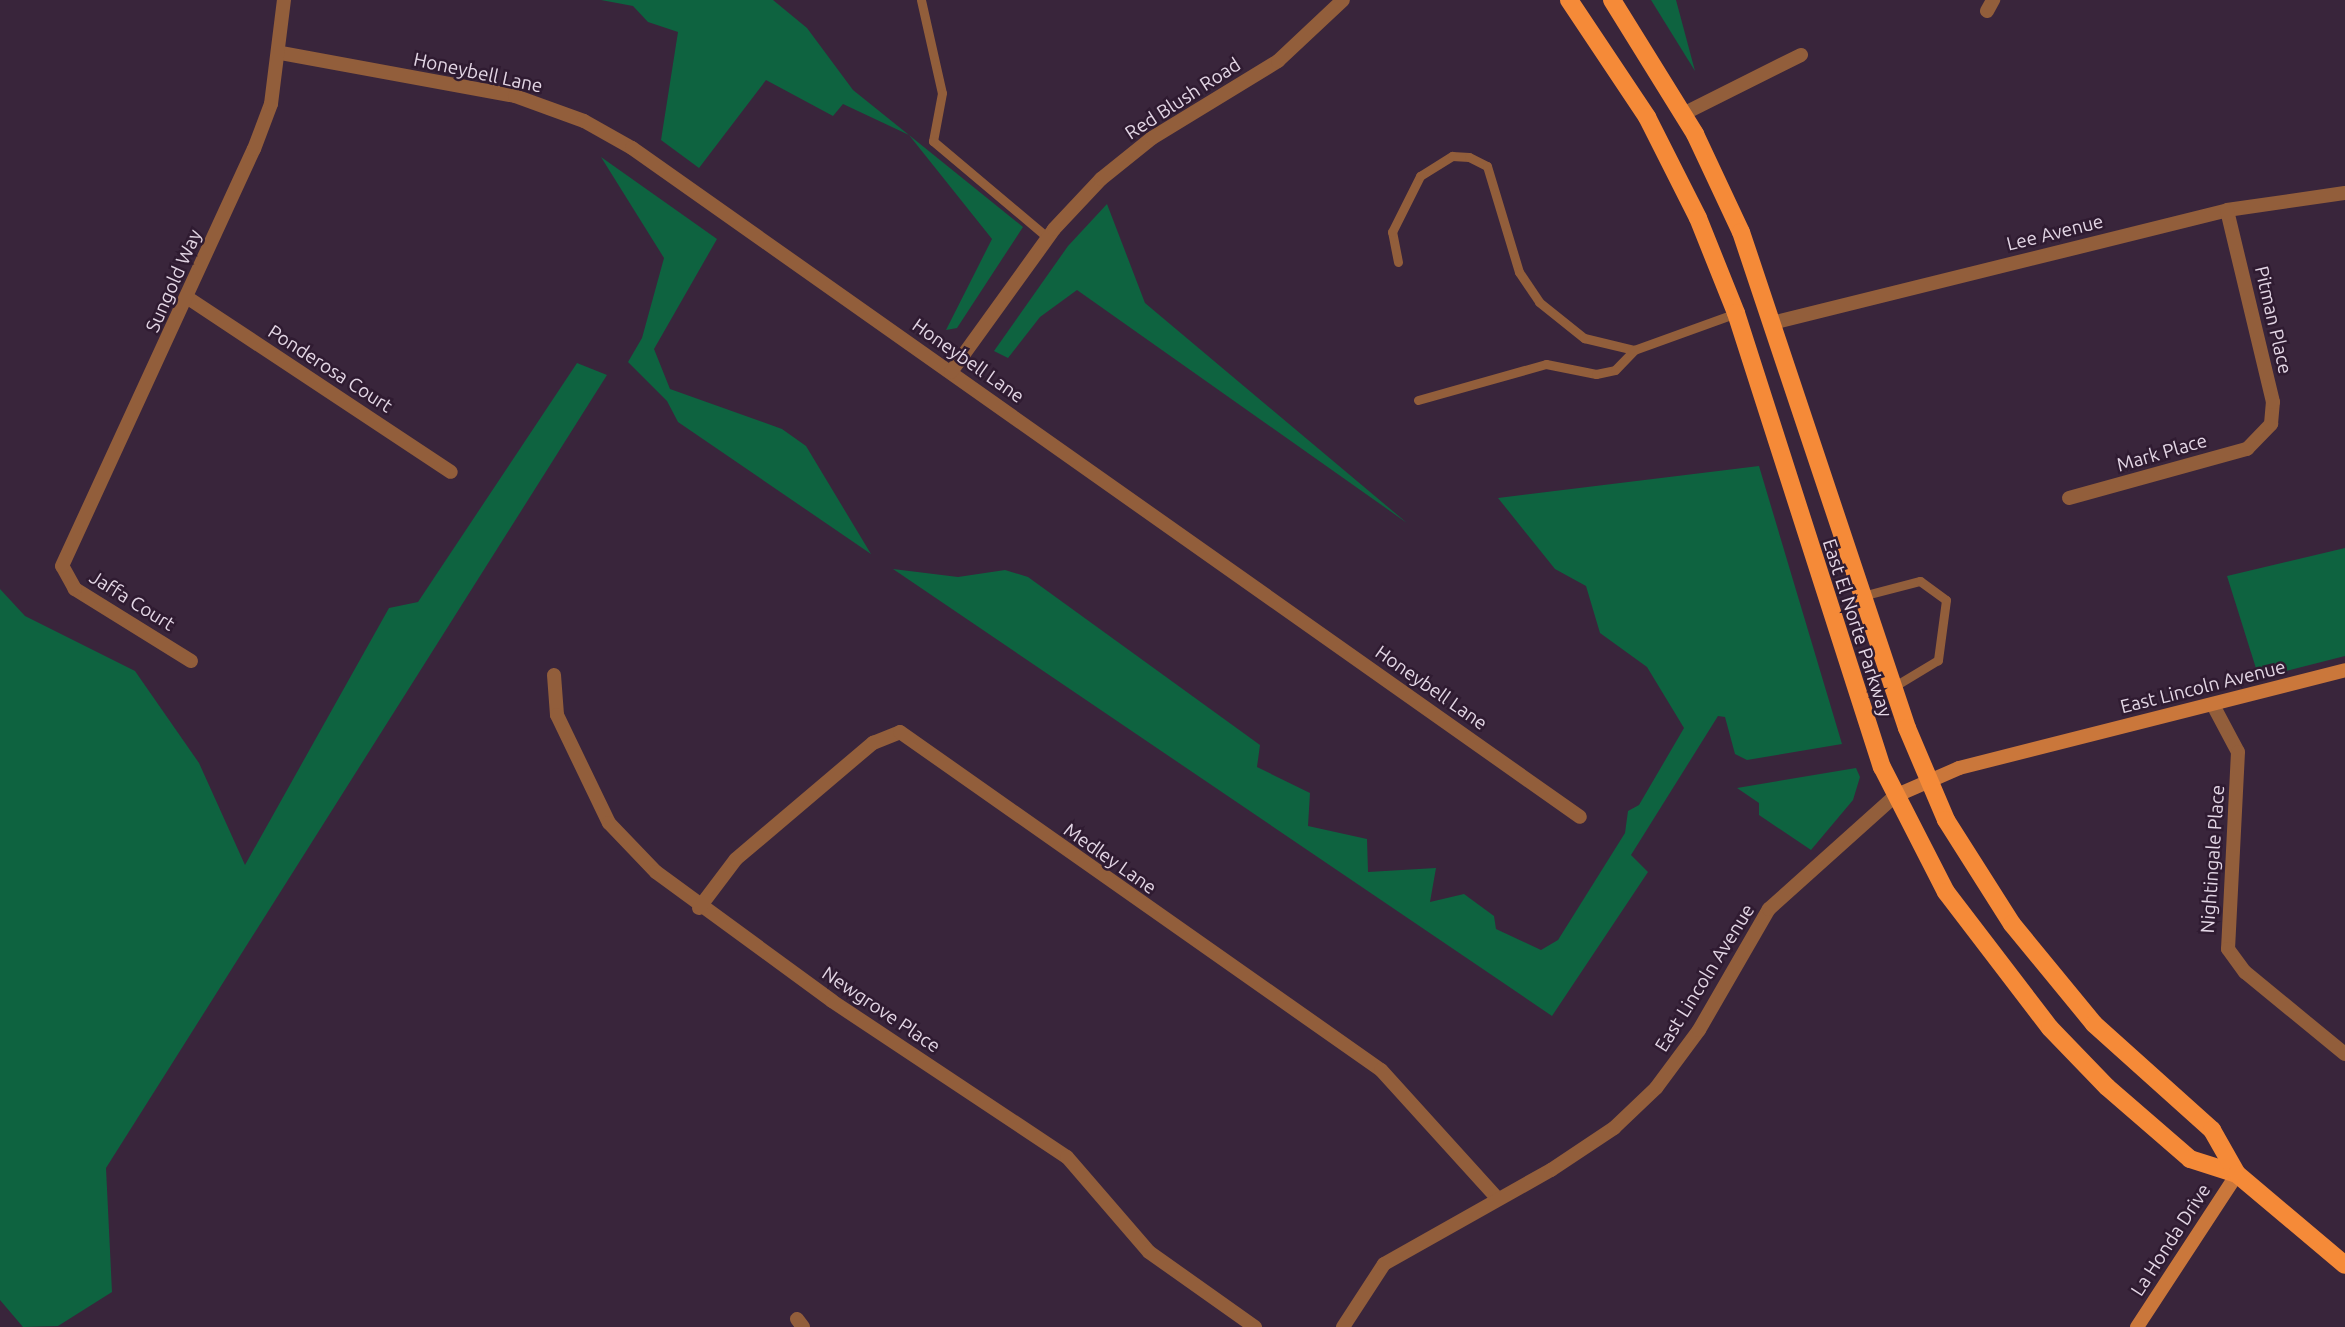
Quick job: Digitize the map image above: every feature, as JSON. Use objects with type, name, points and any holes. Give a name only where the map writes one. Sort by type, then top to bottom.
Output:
[{"type":"main road","name":"East El Norte Parkway","points":[[1569,0],[1647,117],[1735,313],[1837,643],[1895,796],[1946,892],[2050,1028],[2190,1159],[2236,1174],[2345,1265]]},
{"type":"main road","name":"East El Norte Parkway","points":[[1612,0],[1683,114],[1776,321],[1893,687],[1929,781],[1978,875],[2053,977],[2094,1024],[2212,1129],[2236,1174]]},
{"type":"main road","name":"East Lincoln Avenue","points":[[1895,796],[1929,781],[2345,670]]},
{"type":"main road","name":"La Honda Drive","points":[[2137,1327],[2236,1174]]},
{"type":"street","name":"Sungold Way","points":[[62,566],[188,298],[258,138],[281,54],[284,0]]},
{"type":"street","name":"Red Blush Road","points":[[951,372],[1047,237],[1137,150],[1278,61],[1343,0]]},
{"type":"street","name":"Honeybell Lane","points":[[281,54],[515,96],[584,121],[632,148],[1580,817]]},
{"type":"street","points":[[1683,114],[1801,55]]},
{"type":"street","name":"Lee Avenue","points":[[1776,321],[2227,210],[2345,193]]},
{"type":"street","name":"Pitman Place","points":[[2227,210],[2273,401],[2262,438]]},
{"type":"street","name":"Ponderosa Court","points":[[188,298],[451,472]]},
{"type":"street","name":"Mark Place","points":[[2069,498],[2247,449],[2262,438]]},
{"type":"street","name":"Jaffa Court","points":[[62,566],[75,589],[191,661]]},
{"type":"street","name":"Newgrove Place","points":[[554,675],[556,715],[609,823],[699,908],[1067,1157],[1149,1252],[1255,1327]]},
{"type":"street","name":"Nightingale Place","points":[[2213,705],[2238,751],[2228,949],[2245,972],[2345,1054]]},
{"type":"street","name":"Medley Lane","points":[[699,908],[736,859],[873,743],[900,732],[1381,1070],[1497,1198]]},
{"type":"street","name":"East Lincoln Avenue","points":[[1343,1327],[1384,1264],[1614,1128],[1656,1088],[1699,1030],[1769,909],[1840,839],[1895,796]]},
{"type":"lane","points":[[920,0],[943,93],[933,141],[1047,237]]},
{"type":"lane","points":[[1398,262],[1392,232],[1420,176],[1452,156],[1469,157],[1487,166],[1519,272],[1539,302],[1584,338],[1634,350]]},
{"type":"lane","points":[[1418,400],[1546,364],[1605,372],[1634,350],[1735,313]]},
{"type":"lane","points":[[1862,596],[1920,581],[1946,600],[1938,660],[1893,687]]},
{"type":"green space","points":[[601,0],[773,0],[807,28],[853,90],[909,135],[843,104],[833,116],[766,80],[699,168],[661,140],[678,32],[648,22],[633,6]]},
{"type":"green space","points":[[1651,0],[1676,0],[1695,71]]},
{"type":"green space","points":[[909,135],[1023,227],[957,328],[946,330],[992,239]]},
{"type":"green space","points":[[601,157],[717,239],[654,349],[670,389],[782,429],[806,446],[871,554],[678,422],[667,401],[628,362],[642,338],[664,258]]},
{"type":"green space","points":[[1107,204],[1145,303],[1407,523],[1077,290],[1040,317],[1008,358],[994,351],[1068,246]]},
{"type":"green space","points":[[577,363],[607,375],[106,1168],[112,1292],[58,1326],[23,1327],[0,1300],[0,589],[25,616],[135,671],[199,763],[245,865],[389,608],[418,602]]},
{"type":"green space","points":[[1759,466],[1842,744],[1747,760],[1735,754],[1725,717],[1718,716],[1631,855],[1648,872],[1552,1016],[893,569],[958,577],[1005,570],[1028,577],[1260,745],[1257,767],[1310,793],[1308,826],[1367,839],[1368,872],[1436,868],[1430,902],[1464,894],[1494,916],[1496,929],[1541,950],[1558,940],[1625,833],[1628,811],[1639,805],[1684,728],[1647,667],[1600,633],[1586,586],[1555,569],[1498,498]]},
{"type":"green space","points":[[2345,548],[2345,656],[2259,678],[2227,576]]},
{"type":"green space","points":[[1856,768],[1860,777],[1853,800],[1811,850],[1759,815],[1759,803],[1737,788]]}]
